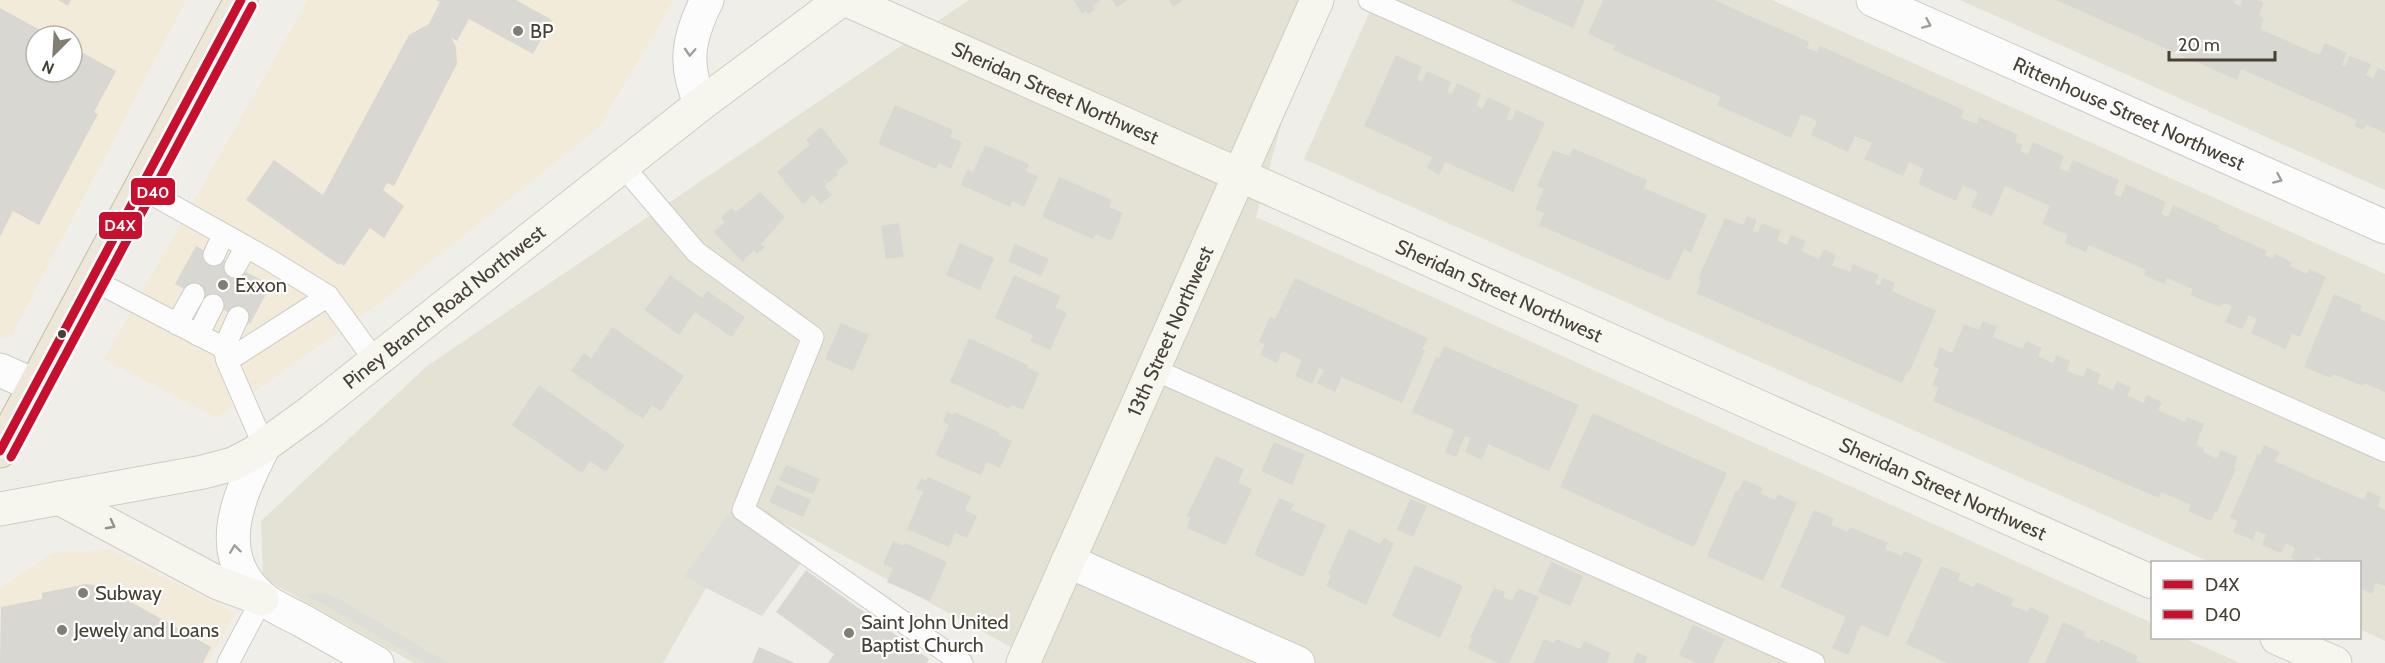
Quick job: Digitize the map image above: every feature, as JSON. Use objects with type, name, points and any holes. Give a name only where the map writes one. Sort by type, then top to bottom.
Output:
[{"type":"highway","points":[[0,451],[241,0]]},
{"type":"street","points":[[701,104],[694,89],[689,55],[696,21],[707,0]]},
{"type":"street","name":"Piney Branch Road Northwest","points":[[0,509],[202,472],[233,464],[264,446],[375,362],[701,104],[841,0]]},
{"type":"street","name":"Sheridan Street Northwest","points":[[847,0],[2151,582]]},
{"type":"street","name":"13th Street Northwest","points":[[1023,663],[1317,0]]},
{"type":"street","name":"Rittenhouse Street Northwest","points":[[1874,0],[2385,227]]},
{"type":"street","points":[[0,370],[36,386]]},
{"type":"street","points":[[262,598],[240,572],[233,551],[233,528],[246,481],[264,446]]},
{"type":"street","points":[[59,498],[218,583],[262,598],[377,663]]},
{"type":"street","points":[[1068,561],[1298,663]]},
{"type":"street","points":[[2279,639],[2335,663]]},
{"type":"lane","points":[[1369,0],[2385,451]]},
{"type":"lane","points":[[623,166],[696,252],[813,337],[743,510],[962,663]]},
{"type":"lane","points":[[141,188],[328,296],[375,362]]},
{"type":"lane","points":[[214,255],[223,235]]},
{"type":"lane","points":[[235,267],[246,247]]},
{"type":"lane","points":[[93,280],[198,335],[225,354],[264,446]]},
{"type":"lane","points":[[177,324],[194,294]]},
{"type":"lane","points":[[225,354],[328,296]]},
{"type":"lane","points":[[198,335],[213,304]]},
{"type":"lane","points":[[225,354],[238,317]]},
{"type":"lane","points":[[1153,369],[1814,663]]},
{"type":"lane","points":[[228,663],[262,598]]},
{"type":"shaded area","points":[[0,0],[186,0],[12,335],[0,339]]},
{"type":"shaded area","points":[[308,0],[674,0],[599,127],[378,304],[217,418],[104,359]]},
{"type":"shaded area","points":[[969,0],[1315,0],[1256,217],[2151,623],[2151,639],[2186,639],[2240,663],[1040,663],[753,506],[663,663],[414,663],[263,578],[261,521],[427,366]]},
{"type":"shaded area","points":[[1375,0],[1772,0],[2385,274],[2385,641],[2361,629],[2361,561],[2208,561],[1304,159]]},
{"type":"shaded area","points":[[1960,0],[2385,0],[2385,190]]},
{"type":"shaded area","points":[[743,494],[814,545],[762,616],[684,577]]},
{"type":"shaded area","points":[[110,550],[235,613],[208,663],[0,663],[0,588],[53,553]]},
{"type":"shaded area","points":[[305,594],[332,595],[448,663],[425,663]]},
{"type":"building","points":[[58,0],[71,0],[68,6]]},
{"type":"building","points":[[436,0],[516,0],[552,20],[533,54],[469,19],[457,41],[451,37],[456,47],[457,64],[394,186],[387,183],[383,190],[404,206],[384,238],[370,228],[344,266],[340,263],[339,265],[246,200],[274,160],[323,195],[409,35],[429,24],[440,2]]},
{"type":"building","points":[[1074,0],[1101,0],[1093,6],[1095,10],[1082,14]]},
{"type":"building","points":[[1112,0],[1128,0],[1117,7]]},
{"type":"building","points":[[1169,0],[1183,0],[1173,7]]},
{"type":"building","points":[[1509,0],[1585,0],[1573,28]]},
{"type":"building","points":[[1603,0],[1714,0],[1809,42],[1807,48],[1817,52],[1820,46],[1964,110],[1961,118],[1977,124],[1979,117],[2018,135],[2015,141],[2023,145],[2020,151],[2028,155],[2033,142],[2064,156],[2059,169],[2068,172],[2073,160],[2119,180],[2114,194],[2121,197],[2126,184],[2166,202],[2161,214],[2168,217],[2173,205],[2267,251],[2265,255],[2273,259],[2275,254],[2292,262],[2290,266],[2307,274],[2309,269],[2326,277],[2300,337],[2292,334],[2285,349],[2251,333],[2257,319],[2249,315],[2242,329],[2225,322],[2232,306],[2223,303],[2220,307],[2190,295],[2193,289],[2167,278],[2164,284],[2144,275],[2146,270],[2089,245],[2086,252],[2065,243],[2068,235],[2042,224],[2050,206],[2005,186],[1992,216],[1971,207],[1978,192],[1963,185],[1956,201],[1918,184],[1924,169],[1909,162],[1903,176],[1864,159],[1872,143],[1855,136],[1848,152],[1811,135],[1817,121],[1801,114],[1791,138],[1717,105],[1721,97],[1613,50],[1615,46],[1588,34]]},
{"type":"building","points":[[2056,0],[2235,0],[2234,3],[2240,6],[2242,0],[2258,0],[2264,3],[2259,15],[2264,18],[2260,29],[2319,55],[2325,43],[2347,53],[2342,65],[2345,66],[2350,56],[2371,64],[2366,75],[2373,79],[2378,68],[2385,71],[2385,133],[2366,124],[2363,130],[2354,126],[2357,120],[2241,69],[2237,80]]},
{"type":"building","points":[[0,8],[29,24],[24,24],[24,84],[84,84],[84,54],[116,71],[94,112],[98,114],[39,225],[13,211],[0,237]]},
{"type":"building","points":[[1396,55],[1422,67],[1417,79],[1422,82],[1427,71],[1451,82],[1447,92],[1452,94],[1457,83],[1481,94],[1476,106],[1482,109],[1488,97],[1511,108],[1506,119],[1511,121],[1516,110],[1545,123],[1513,192],[1445,162],[1439,175],[1427,168],[1432,157],[1364,126]]},
{"type":"building","points":[[895,105],[953,130],[950,137],[962,142],[951,169],[939,163],[936,169],[878,144]]},
{"type":"building","points":[[821,127],[849,162],[824,186],[832,195],[821,204],[813,195],[803,204],[777,172],[810,145],[806,140]]},
{"type":"building","points":[[985,145],[1029,164],[1026,171],[1038,176],[1024,207],[1012,201],[1010,207],[961,185],[967,170],[973,172]]},
{"type":"building","points":[[1573,148],[1647,180],[1644,188],[1707,215],[1691,253],[1684,249],[1669,281],[1539,225],[1544,213],[1535,209],[1544,189],[1537,186],[1553,150],[1569,156]]},
{"type":"building","points":[[1059,177],[1112,200],[1109,207],[1123,213],[1111,241],[1096,234],[1093,239],[1042,217]]},
{"type":"building","points":[[760,192],[785,217],[761,244],[765,247],[757,254],[754,250],[743,262],[714,232],[725,222],[721,218],[731,208],[736,212]]},
{"type":"building","points":[[1747,216],[1757,220],[1752,231],[1758,233],[1762,223],[1781,231],[1777,240],[1787,245],[1791,235],[1806,241],[1802,251],[1819,259],[1824,249],[1836,255],[1832,265],[1850,272],[1853,264],[1879,275],[1875,284],[1880,285],[1883,278],[1895,283],[1892,291],[1936,311],[1909,373],[1907,372],[1902,383],[1696,293],[1701,281],[1698,279],[1725,218],[1743,225]]},
{"type":"building","points":[[899,223],[904,257],[886,259],[881,226]]},
{"type":"building","points":[[960,243],[994,258],[980,290],[946,275]]},
{"type":"building","points":[[1015,244],[1049,259],[1041,276],[1008,261]]},
{"type":"building","name":"Exxon","points":[[196,246],[271,285],[250,324],[175,284]]},
{"type":"building","points":[[670,275],[702,298],[707,291],[745,317],[732,337],[695,312],[679,335],[645,310]]},
{"type":"building","points":[[1014,275],[1061,296],[1055,308],[1067,313],[1050,350],[1030,341],[1033,335],[995,318]]},
{"type":"building","points":[[1295,278],[1428,338],[1422,350],[1425,351],[1402,403],[1342,377],[1335,392],[1317,383],[1324,370],[1319,368],[1312,384],[1295,376],[1302,360],[1282,351],[1277,363],[1260,355],[1265,344],[1259,342],[1270,317],[1275,319]]},
{"type":"building","points":[[2334,294],[2362,306],[2360,310],[2385,321],[2385,392],[2333,374],[2331,378],[2304,367]]},
{"type":"building","points":[[1983,321],[1997,327],[1993,337],[2023,349],[2026,341],[2042,348],[2038,356],[2053,363],[2056,355],[2070,361],[2067,371],[2083,377],[2087,368],[2101,374],[2097,383],[2113,390],[2117,381],[2131,388],[2127,396],[2144,403],[2147,395],[2162,402],[2158,410],[2185,422],[2187,417],[2204,424],[2196,445],[2204,448],[2203,452],[2217,459],[2221,450],[2238,457],[2234,467],[2236,468],[2211,521],[2188,511],[2191,505],[2161,492],[2159,498],[1933,401],[1938,388],[1932,385],[1939,369],[1933,366],[1940,347],[1952,353],[1964,324],[1979,330]]},
{"type":"building","points":[[841,323],[869,335],[853,371],[825,359]]},
{"type":"building","points":[[612,327],[684,376],[661,411],[652,405],[643,419],[571,371],[584,353],[591,359]]},
{"type":"building","points":[[969,338],[1028,365],[1027,368],[1039,373],[1023,410],[1012,405],[1010,409],[950,382]]},
{"type":"building","points":[[1444,346],[1579,405],[1549,471],[1488,444],[1482,460],[1465,452],[1471,438],[1465,436],[1456,457],[1445,452],[1454,430],[1412,412],[1436,357],[1439,358]]},
{"type":"building","points":[[539,385],[625,445],[606,472],[590,461],[582,473],[512,425]]},
{"type":"building","points":[[947,412],[953,415],[954,412],[999,432],[998,435],[1012,441],[1000,468],[987,462],[981,475],[935,455],[949,425],[943,422]]},
{"type":"building","points":[[1593,413],[1727,473],[1694,547],[1560,487]]},
{"type":"building","points":[[1274,442],[1305,455],[1292,485],[1261,471]]},
{"type":"building","points":[[2264,445],[2280,452],[2275,461],[2320,481],[2364,500],[2368,491],[2381,497],[2377,506],[2385,510],[2385,586],[2376,583],[2372,594],[2361,588],[2361,561],[2325,561],[2316,557],[2314,561],[2298,561],[2291,558],[2295,548],[2286,543],[2281,553],[2262,545],[2266,535],[2256,531],[2253,540],[2233,532],[2238,521],[2230,518],[2258,454],[2260,455]]},
{"type":"building","points":[[1216,456],[1244,469],[1238,483],[1252,489],[1226,545],[1187,528],[1191,517],[1187,516]]},
{"type":"building","points":[[786,465],[820,479],[813,494],[779,480]]},
{"type":"building","points":[[928,477],[971,496],[965,510],[977,516],[967,538],[955,533],[949,547],[907,529],[923,492],[916,489],[921,478],[926,481]]},
{"type":"building","points":[[1744,480],[1763,488],[1760,493],[1775,500],[1778,494],[1797,503],[1763,581],[1707,556],[1736,491],[1738,492]]},
{"type":"building","points":[[777,485],[811,500],[803,517],[769,502]]},
{"type":"building","points":[[1279,498],[1294,504],[1291,510],[1326,525],[1303,577],[1254,555]]},
{"type":"building","points":[[1410,499],[1427,506],[1413,537],[1397,530]]},
{"type":"building","points":[[1814,510],[1834,519],[1831,525],[1848,532],[1850,527],[1888,543],[1885,549],[1902,556],[1904,551],[1923,559],[1888,637],[1861,625],[1848,655],[1832,648],[1846,617],[1780,587]]},
{"type":"building","points":[[1349,529],[1380,544],[1384,538],[1394,543],[1366,605],[1326,586],[1331,576],[1328,574]]},
{"type":"building","points":[[893,541],[903,546],[905,543],[947,562],[930,601],[887,582],[893,568],[883,564]]},
{"type":"building","points":[[1551,562],[1583,576],[1570,606],[1538,592]]},
{"type":"building","points":[[1415,565],[1463,586],[1440,638],[1392,616]]},
{"type":"building","points":[[1941,566],[1960,574],[1958,580],[1973,587],[1976,582],[2014,599],[2011,605],[2027,612],[2030,607],[2050,616],[2028,663],[1947,663],[1906,644]]},
{"type":"building","name":"Saint John United Baptist Church","points":[[806,570],[929,659],[927,663],[828,663],[834,654],[776,612]]},
{"type":"building","points":[[86,584],[103,586],[211,647],[203,663],[0,663],[1,607],[42,599],[42,593]]},
{"type":"building","points":[[1494,588],[1505,592],[1503,597],[1512,601],[1518,588],[1539,597],[1509,663],[1498,663],[1468,649],[1472,639],[1470,638]]},
{"type":"building","points":[[2063,622],[2085,632],[2084,636],[2099,643],[2100,639],[2138,656],[2136,661],[2142,663],[2045,663]]},
{"type":"building","points":[[1693,625],[1725,639],[1713,663],[1697,663],[1679,655]]},
{"type":"building","points":[[1544,639],[1554,643],[1556,639],[1580,649],[1584,641],[1611,653],[1607,663],[1533,663]]},
{"type":"building","points":[[759,647],[795,663],[752,663]]},
{"type":"building","points":[[1637,652],[1648,657],[1645,663],[1633,663]]},
{"type":"transit line","name":"D4X","points":[[0,451],[241,0]]},
{"type":"transit line","name":"D40","points":[[11,457],[252,6]]},
{"type":"place","name":"BP","points":[[518,31]]},
{"type":"place","name":"Exxon","points":[[223,285]]},
{"type":"place","name":"Subway","points":[[83,593]]},
{"type":"place","name":"Jewely and Loans","points":[[62,630]]},
{"type":"place","name":"Saint John United Baptist Church","points":[[849,633]]}]
